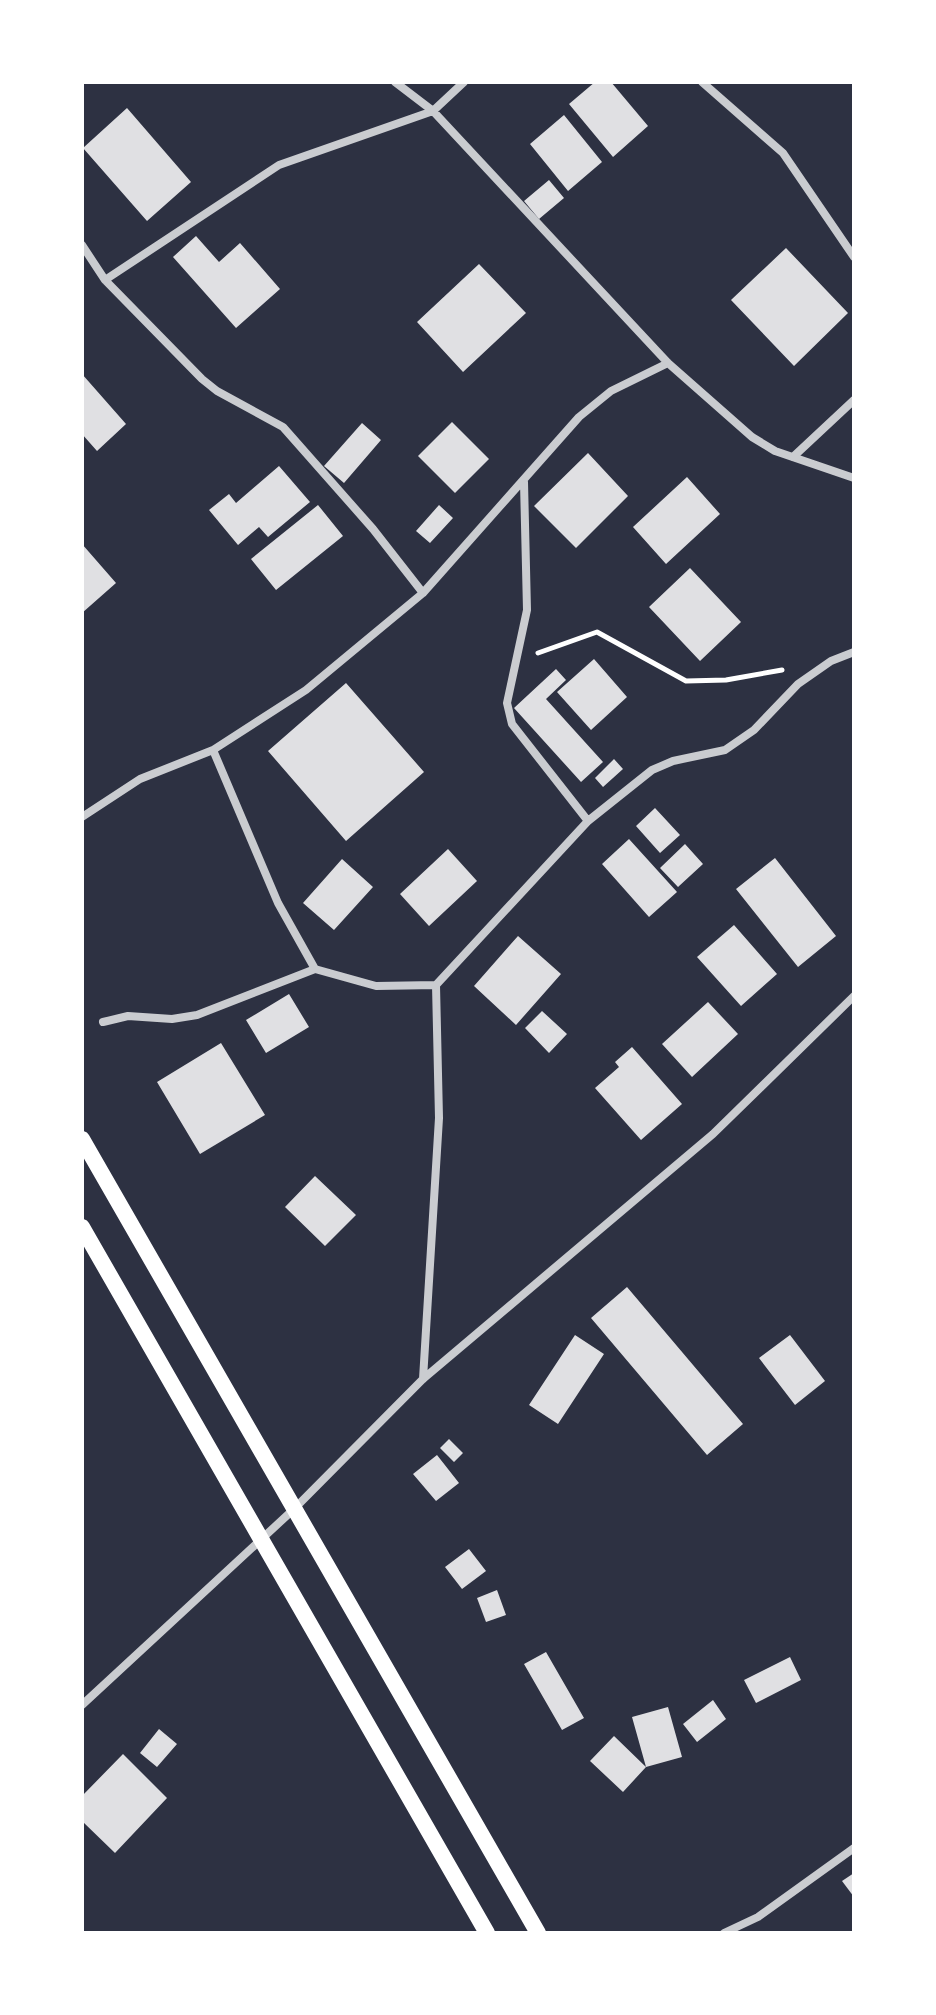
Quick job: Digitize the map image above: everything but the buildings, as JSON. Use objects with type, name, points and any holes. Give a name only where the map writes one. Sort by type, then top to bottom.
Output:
[{"type":"main road","points":[[82,1139],[538,1933]]},
{"type":"main road","points":[[82,1227],[487,1933]]},
{"type":"street","points":[[395,82],[433,111],[668,363],[752,437],[793,457],[854,478]]},
{"type":"street","points":[[105,280],[279,165],[433,111],[464,82]]},
{"type":"street","points":[[702,82],[783,153],[852,252]]},
{"type":"street","points":[[82,245],[105,280],[217,391],[283,427],[373,529],[423,593]]},
{"type":"street","points":[[82,817],[140,779],[213,750],[306,690],[423,593],[579,417],[611,391],[668,363]]},
{"type":"street","points":[[793,457],[854,400]]},
{"type":"street","points":[[524,481],[527,610],[507,703],[512,724],[588,821]]},
{"type":"street","points":[[423,1379],[439,1118],[436,985],[588,821],[652,770],[673,761],[725,750],[754,730],[798,684],[831,661],[854,652]]},
{"type":"street","points":[[213,750],[278,903],[315,969]]},
{"type":"street","points":[[103,1022],[128,1016],[172,1019],[197,1015],[315,969],[376,986],[436,985]]},
{"type":"street","points":[[82,1705],[262,1540],[423,1379],[713,1134],[854,996]]},
{"type":"street","points":[[724,1933],[758,1917],[854,1848]]},
{"type":"path","points":[[532,663],[540,650],[597,632],[686,681],[726,680],[786,669]]}]
